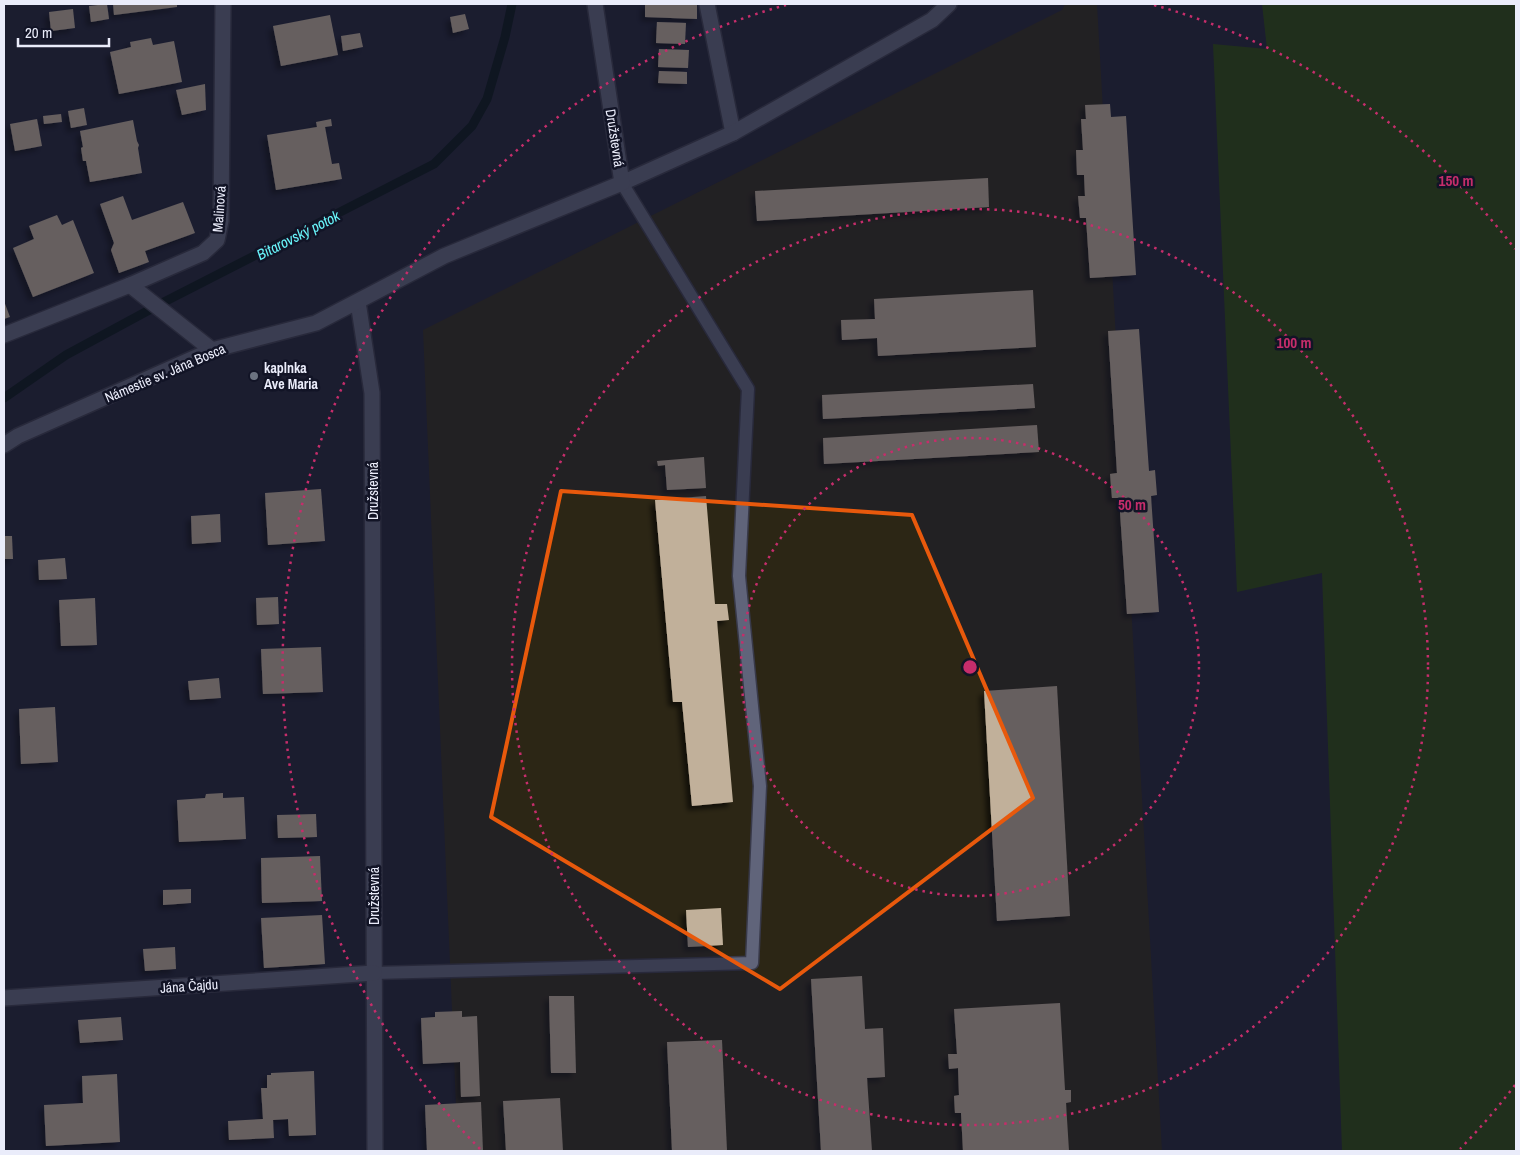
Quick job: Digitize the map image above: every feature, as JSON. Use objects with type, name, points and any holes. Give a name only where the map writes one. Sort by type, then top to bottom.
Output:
[{"type":"street","name":"Malinová","points":[[4,335],[130,285],[203,252],[217,240],[221,221],[224,4]]},
{"type":"street","name":"Družstevná","points":[[375,1151],[372,393],[358,302],[444,256],[622,183],[594,4]]},
{"type":"street","points":[[707,4],[733,133]]},
{"type":"street","points":[[622,183],[733,133],[932,20],[949,4]]},
{"type":"street","points":[[130,285],[212,350]]},
{"type":"street","name":"Námestie sv. Jána Bosca","points":[[4,445],[18,436],[212,350],[316,323],[358,302]]},
{"type":"street","name":"Jána Čajdu","points":[[4,998],[374,973]]},
{"type":"lane","points":[[374,973],[752,963],[760,786],[739,576],[748,389],[622,183]]},
{"type":"highlighted area","points":[[561,491],[912,515],[1033,798],[780,989],[491,817]]},
{"type":"shaded area","points":[[1065,4],[1097,4],[1162,1151],[458,1151],[423,330],[1062,10]]},
{"type":"green space","points":[[1262,4],[1516,4],[1516,1151],[1342,1151],[1322,573],[1237,592],[1213,44],[1267,49]]},
{"type":"building","points":[[107,4],[109,19],[91,22],[89,6]]},
{"type":"building","points":[[113,4],[177,4],[177,7],[114,15]]},
{"type":"building","points":[[645,4],[697,4],[697,19],[645,17]]},
{"type":"building","points":[[73,9],[75,28],[51,31],[49,12]]},
{"type":"building","points":[[465,14],[469,29],[453,33],[450,17]]},
{"type":"building","points":[[330,15],[338,55],[281,66],[273,26]]},
{"type":"building","points":[[657,22],[686,23],[685,44],[656,43]]},
{"type":"building","points":[[360,33],[363,47],[343,51],[341,36]]},
{"type":"building","points":[[151,38],[153,45],[174,41],[182,82],[119,94],[110,52],[131,47],[130,42]]},
{"type":"building","points":[[659,49],[689,50],[688,68],[658,67]]},
{"type":"building","points":[[659,71],[687,72],[687,84],[658,83]]},
{"type":"building","points":[[205,84],[206,110],[182,115],[176,90]]},
{"type":"building","points":[[1110,104],[1111,117],[1126,116],[1136,275],[1090,278],[1086,218],[1080,218],[1078,196],[1085,196],[1084,175],[1077,175],[1076,150],[1083,150],[1081,119],[1086,119],[1085,105]]},
{"type":"building","points":[[84,108],[87,125],[71,128],[68,111]]},
{"type":"building","points":[[61,114],[62,122],[44,124],[43,116]]},
{"type":"building","points":[[37,119],[42,146],[15,151],[10,124]]},
{"type":"building","points":[[331,119],[332,126],[325,127],[332,164],[339,163],[342,179],[276,190],[267,135],[317,127],[316,122]]},
{"type":"building","points":[[133,120],[139,145],[142,173],[90,182],[86,161],[83,161],[80,131]]},
{"type":"building","points":[[988,178],[989,207],[757,221],[755,191]]},
{"type":"building","points":[[123,196],[132,220],[183,202],[195,233],[145,251],[149,262],[119,273],[111,250],[114,243],[100,204]]},
{"type":"building","points":[[57,215],[62,225],[73,220],[94,273],[33,297],[13,248],[34,239],[29,226]]},
{"type":"building","points":[[1033,290],[1036,347],[878,356],[877,338],[842,340],[841,320],[875,319],[874,299]]},
{"type":"building","points":[[4,301],[10,317],[4,319]]},
{"type":"building","points":[[1139,329],[1149,471],[1155,470],[1157,495],[1151,496],[1159,612],[1127,614],[1119,498],[1112,498],[1110,474],[1117,473],[1108,331]]},
{"type":"building","points":[[1033,384],[1035,408],[823,419],[822,395]]},
{"type":"building","points":[[1037,425],[1039,452],[824,464],[823,438]]},
{"type":"building","points":[[704,457],[706,488],[667,490],[665,465],[658,466],[657,461]]},
{"type":"building","points":[[321,489],[325,541],[268,545],[265,493]]},
{"type":"building","points":[[706,496],[715,604],[727,604],[729,620],[717,621],[733,802],[692,806],[682,702],[673,702],[655,500]]},
{"type":"building","points":[[220,514],[221,542],[192,544],[191,516]]},
{"type":"building","points":[[4,536],[12,536],[13,559],[4,559]]},
{"type":"building","points":[[65,558],[67,579],[39,580],[38,560]]},
{"type":"building","points":[[278,597],[279,624],[257,625],[256,598]]},
{"type":"building","points":[[95,598],[97,645],[61,646],[59,600]]},
{"type":"building","points":[[321,647],[323,692],[263,694],[261,649]]},
{"type":"building","points":[[219,678],[221,698],[190,700],[188,681]]},
{"type":"building","points":[[1057,686],[1070,916],[997,921],[984,691]]},
{"type":"building","points":[[55,707],[58,762],[21,764],[19,709]]},
{"type":"building","points":[[223,793],[223,798],[244,797],[246,839],[179,842],[177,800],[205,798],[206,794]]},
{"type":"building","points":[[316,814],[317,837],[278,838],[277,815]]},
{"type":"building","points":[[320,856],[322,901],[262,903],[261,858]]},
{"type":"building","points":[[191,889],[191,903],[163,905],[163,890]]},
{"type":"building","points":[[721,908],[723,945],[688,947],[686,910]]},
{"type":"building","points":[[322,915],[325,964],[264,968],[261,918]]},
{"type":"building","points":[[175,947],[176,969],[145,971],[143,949]]},
{"type":"building","points":[[862,976],[865,1029],[883,1028],[885,1077],[867,1078],[872,1151],[821,1151],[811,979]]},
{"type":"building","points":[[549,996],[574,996],[576,1073],[551,1073]]},
{"type":"building","points":[[1060,1003],[1065,1090],[1071,1090],[1071,1102],[1066,1103],[1069,1151],[963,1151],[961,1113],[955,1113],[954,1096],[959,1095],[958,1068],[949,1069],[948,1054],[957,1054],[954,1009]]},
{"type":"building","points":[[462,1011],[462,1017],[477,1016],[480,1096],[461,1097],[460,1062],[423,1064],[421,1018],[435,1017],[435,1012]]},
{"type":"building","points":[[121,1017],[123,1040],[80,1043],[78,1020]]},
{"type":"building","points":[[722,1040],[727,1151],[672,1151],[667,1042]]},
{"type":"building","points":[[314,1071],[316,1135],[289,1136],[288,1119],[273,1120],[274,1138],[229,1140],[228,1121],[263,1119],[261,1088],[267,1088],[267,1075],[271,1075],[271,1073]]},
{"type":"building","points":[[117,1074],[120,1142],[46,1146],[44,1105],[83,1103],[82,1076]]},
{"type":"building","points":[[560,1098],[563,1151],[506,1151],[503,1101]]},
{"type":"building","points":[[481,1102],[483,1151],[427,1151],[425,1105]]},
{"type":"waterway","name":"Bitarovský potok","points":[[4,398],[66,355],[164,302],[434,164],[472,126],[487,99],[505,37],[512,4]]},
{"type":"place","name":"kaplnka Ave Maria","points":[[254,376]]}]
